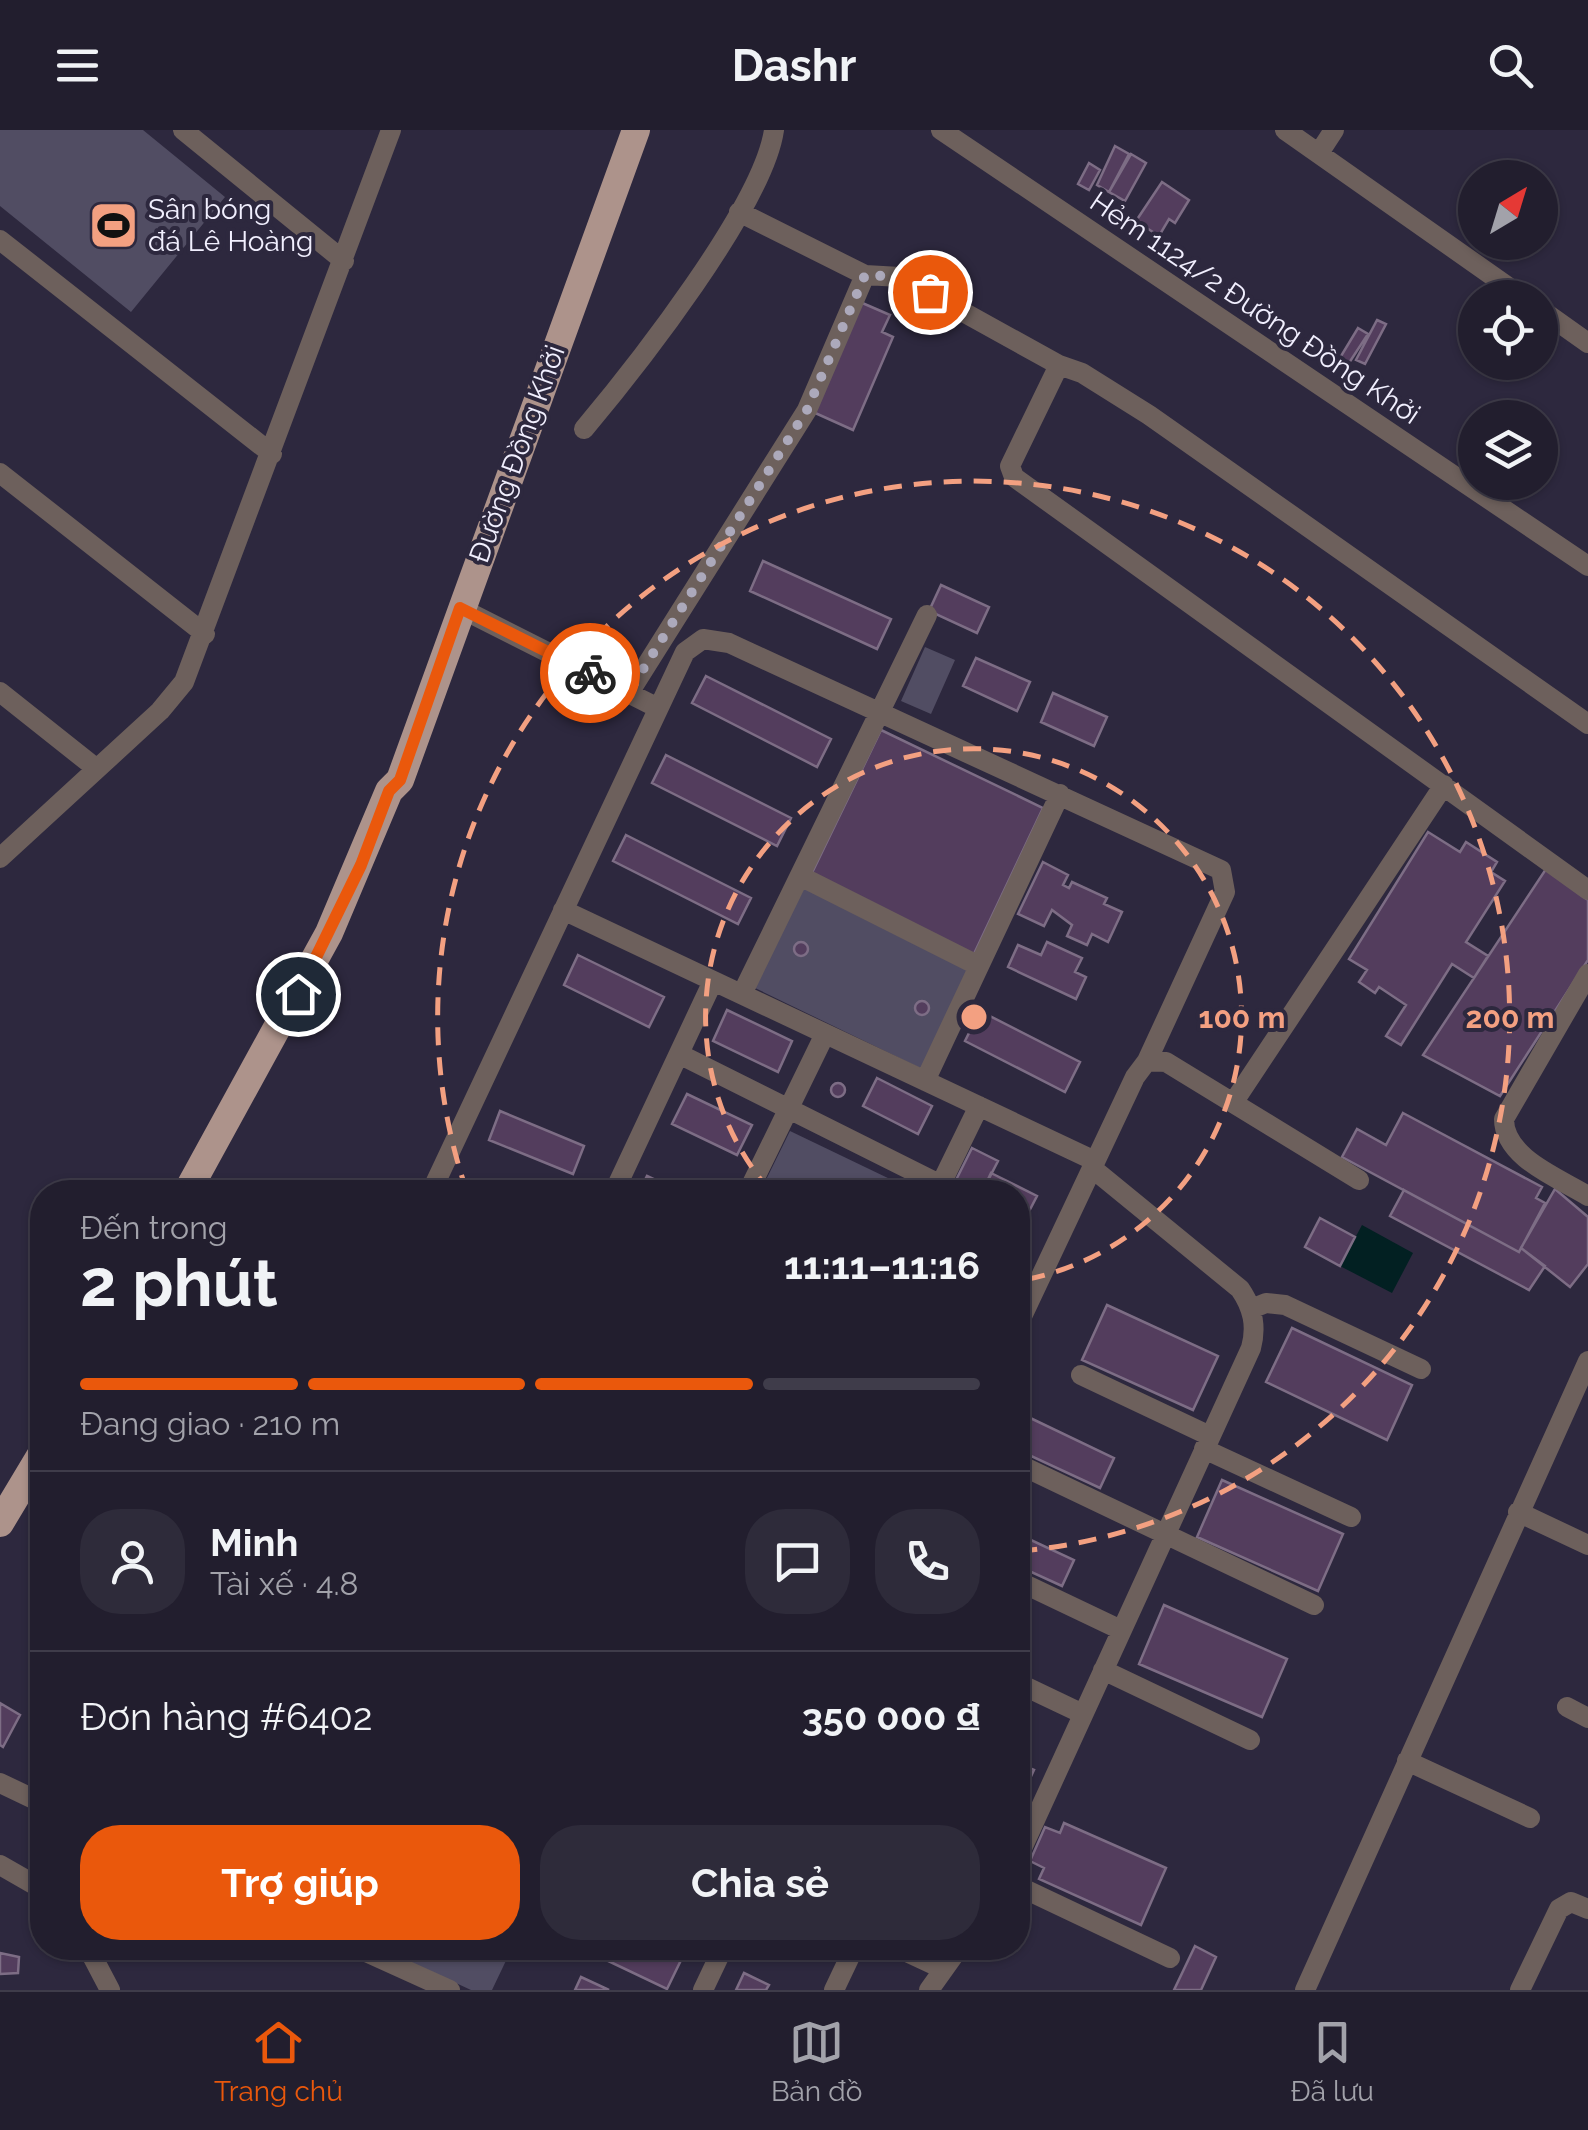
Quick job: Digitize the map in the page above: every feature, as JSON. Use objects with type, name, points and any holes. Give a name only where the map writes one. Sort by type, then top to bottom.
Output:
[{"type":"main road","name":"Đường Đồng Khởi","points":[[197,1180],[275,1075],[355,918],[402,801],[400,780],[460,608],[636,130]]},
{"type":"main road","name":"Đường Đồng Khởi","points":[[195,1180],[329,933],[389,791],[400,780]]},
{"type":"main road","points":[[0,1523],[30,1472]]},
{"type":"street","points":[[183,130],[344,261]]},
{"type":"street","points":[[0,858],[177,692],[205,634],[391,130]]},
{"type":"street","name":"Hẻm 1124/2 Đường Đồng Khởi","points":[[940,130],[1588,566]]},
{"type":"street","points":[[1285,130],[1499,280]]},
{"type":"street","points":[[1319,153],[1334,130]]},
{"type":"street","points":[[584,429],[644,353],[739,212],[776,131]]},
{"type":"street","points":[[739,212],[865,275],[900,277],[1059,365],[1082,373],[1149,415],[1588,724]]},
{"type":"street","points":[[0,240],[272,454]]},
{"type":"street","points":[[628,693],[807,410],[865,275]]},
{"type":"street","points":[[1558,322],[1588,343]]},
{"type":"street","points":[[1059,365],[1010,466],[1014,477],[1588,890]]},
{"type":"street","points":[[0,472],[205,634]]},
{"type":"street","points":[[460,608],[658,708]]},
{"type":"street","points":[[742,994],[927,615]]},
{"type":"street","points":[[437,1180],[684,652],[710,638],[1217,866],[1227,880],[1148,1062],[1135,1077],[1030,1300]]},
{"type":"street","points":[[0,692],[98,769]]},
{"type":"street","points":[[1233,1103],[1444,785]]},
{"type":"street","points":[[925,1081],[1060,794]]},
{"type":"street","points":[[800,876],[979,966]]},
{"type":"street","points":[[563,910],[979,1106],[1094,1165],[1231,1280],[1251,1308],[1251,1348],[1083,1714],[1030,1811]]},
{"type":"street","points":[[1588,974],[1504,1119],[1506,1136],[1514,1149],[1588,1196]]},
{"type":"street","points":[[620,1180],[713,981]]},
{"type":"street","points":[[754,1180],[825,1034]]},
{"type":"street","points":[[679,1054],[922,1180]]},
{"type":"street","points":[[1148,1062],[1166,1062],[1360,1180]]},
{"type":"street","points":[[943,1180],[979,1106]]},
{"type":"street","points":[[1251,1308],[1266,1303],[1285,1305],[1421,1369]]},
{"type":"street","points":[[1305,1990],[1588,1362]]},
{"type":"street","points":[[1081,1375],[1351,1517]]},
{"type":"street","points":[[1030,1470],[1314,1605]]},
{"type":"street","points":[[1518,1512],[1588,1545]]},
{"type":"street","points":[[1030,1587],[1122,1630]]},
{"type":"street","points":[[1103,1670],[1250,1740]]},
{"type":"street","points":[[1030,1689],[1083,1714]]},
{"type":"street","points":[[1567,1708],[1588,1718]]},
{"type":"street","points":[[1407,1761],[1530,1818]]},
{"type":"street","points":[[0,1783],[30,1797]]},
{"type":"street","points":[[0,1864],[30,1882]]},
{"type":"street","points":[[1030,1892],[1170,1958]]},
{"type":"street","points":[[1520,1990],[1559,1909],[1571,1902],[1588,1908]]},
{"type":"street","points":[[94,1960],[110,1990]]},
{"type":"street","points":[[384,1960],[446,1989]]},
{"type":"street","points":[[703,1990],[717,1960]]},
{"type":"street","points":[[834,1990],[848,1960]]},
{"type":"street","points":[[924,1960],[943,1969]]},
{"type":"street","points":[[929,1990],[950,1960]]},
{"type":"shaded area","name":"Sân bóng đá Lê Hoàng","points":[[0,130],[143,130],[225,197],[131,312],[0,206]]},
{"type":"shaded area","points":[[925,647],[955,660],[931,714],[901,701]]},
{"type":"shaded area","points":[[804,887],[971,968],[922,1069],[755,988]]},
{"type":"shaded area","points":[[790,1131],[892,1180],[766,1180]]},
{"type":"shaded area","points":[[1362,1225],[1413,1253],[1392,1293],[1340,1266]]},
{"type":"shaded area","points":[[406,1960],[506,1960],[492,1990],[471,1990]]},
{"type":"building","points":[[1115,146],[1129,154],[1109,192],[1097,185]]},
{"type":"building","points":[[1131,154],[1146,163],[1125,201],[1109,192]]},
{"type":"building","points":[[1089,163],[1100,170],[1089,190],[1078,184]]},
{"type":"building","points":[[1162,182],[1189,200],[1175,223],[1169,219],[1159,236],[1136,221]]},
{"type":"building","points":[[860,302],[890,315],[882,332],[893,337],[853,430],[813,412]]},
{"type":"building","points":[[1377,320],[1386,324],[1365,364],[1356,360]]},
{"type":"building","points":[[1358,328],[1368,334],[1347,366],[1338,361]]},
{"type":"building","points":[[763,561],[891,619],[877,649],[750,591]]},
{"type":"building","points":[[941,585],[989,607],[977,633],[929,611]]},
{"type":"building","points":[[976,658],[1030,682],[1017,711],[963,686]]},
{"type":"building","points":[[706,676],[831,739],[817,767],[692,703]]},
{"type":"building","points":[[1053,693],[1107,717],[1094,746],[1041,722]]},
{"type":"building","points":[[881,730],[1043,808],[973,956],[810,877]]},
{"type":"building","points":[[666,755],[791,818],[777,846],[652,783]]},
{"type":"building","points":[[1428,832],[1460,852],[1466,842],[1497,862],[1491,872],[1505,881],[1466,942],[1488,956],[1474,978],[1452,964],[1401,1045],[1386,1036],[1406,1005],[1379,987],[1375,993],[1359,982],[1367,970],[1349,959]]},
{"type":"building","points":[[626,835],[751,898],[738,924],[613,861]]},
{"type":"building","points":[[1043,862],[1068,875],[1063,885],[1069,888],[1072,882],[1107,898],[1104,904],[1122,912],[1108,942],[1092,934],[1087,945],[1067,936],[1072,925],[1052,910],[1044,926],[1018,914]]},
{"type":"building","points":[[1546,869],[1588,900],[1588,960],[1500,1096],[1423,1055]]},
{"type":"building","points":[[801,942],[808,949],[801,956],[794,949]]},
{"type":"building","points":[[1047,942],[1082,958],[1075,972],[1086,977],[1076,999],[1008,967],[1018,945],[1041,955]]},
{"type":"building","points":[[578,955],[664,997],[649,1027],[564,985]]},
{"type":"building","points":[[922,1001],[929,1008],[922,1015],[915,1008]]},
{"type":"building","points":[[727,1010],[792,1041],[778,1072],[713,1041]]},
{"type":"building","points":[[980,1011],[1080,1062],[1065,1092],[965,1041]]},
{"type":"building","points":[[877,1078],[932,1106],[918,1134],[863,1106]]},
{"type":"building","points":[[838,1083],[845,1090],[838,1097],[831,1090]]},
{"type":"building","points":[[687,1094],[752,1125],[737,1155],[672,1124]]},
{"type":"building","points":[[500,1111],[584,1146],[573,1174],[489,1140]]},
{"type":"building","points":[[1403,1113],[1542,1187],[1536,1198],[1545,1203],[1519,1252],[1342,1157],[1357,1129],[1386,1145]]},
{"type":"building","points":[[972,1148],[998,1161],[988,1180],[956,1180]]},
{"type":"building","points":[[1555,1189],[1588,1217],[1588,1264],[1570,1287],[1521,1248]]},
{"type":"building","points":[[1404,1190],[1519,1252],[1521,1248],[1545,1266],[1529,1290],[1390,1216]]},
{"type":"building","points":[[1320,1218],[1355,1237],[1340,1266],[1305,1247]]},
{"type":"building","points":[[1107,1305],[1218,1356],[1193,1410],[1082,1360]]},
{"type":"building","points":[[1292,1328],[1412,1385],[1387,1440],[1266,1382]]},
{"type":"building","points":[[1030,1418],[1114,1458],[1100,1488],[1030,1456]]},
{"type":"building","points":[[1222,1480],[1343,1534],[1318,1591],[1197,1537]]},
{"type":"building","points":[[1030,1540],[1074,1560],[1062,1586],[1030,1571]]},
{"type":"building","points":[[1164,1605],[1287,1659],[1262,1717],[1139,1664]]},
{"type":"building","points":[[0,1703],[20,1715],[3,1747],[0,1745]]},
{"type":"building","points":[[1064,1823],[1166,1868],[1141,1925],[1039,1879],[1044,1868],[1030,1861],[1045,1827],[1060,1833]]},
{"type":"building","points":[[1195,1946],[1216,1957],[1201,1990],[1174,1990]]},
{"type":"building","points":[[0,1953],[19,1957],[18,1973],[0,1974]]},
{"type":"building","points":[[606,1960],[681,1960],[667,1989]]},
{"type":"building","points":[[744,1973],[769,1985],[766,1990],[736,1990]]},
{"type":"building","points":[[581,1977],[609,1990],[575,1990]]},
{"type":"way so far","points":[[590,673],[628,693],[807,410],[865,275],[900,277],[930,292]]},
{"type":"place","name":"Sân bóng đá Lê Hoàng","points":[[113,225]]},
{"type":"route","points":[[298,994],[361,865],[389,791],[400,780],[460,608],[590,673]]}]
